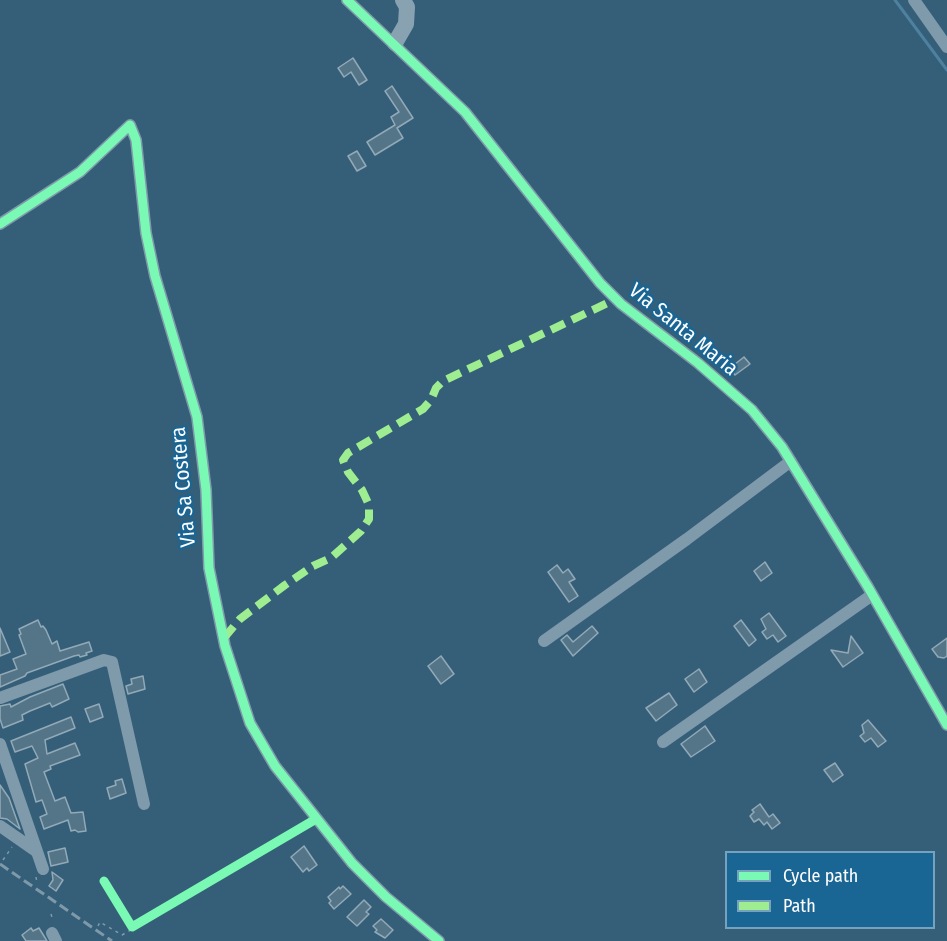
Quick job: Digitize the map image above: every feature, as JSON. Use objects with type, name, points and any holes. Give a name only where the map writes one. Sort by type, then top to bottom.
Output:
[{"type":"main road","points":[[394,43],[406,24],[407,7],[403,0]]},
{"type":"street","name":"Via Santa Maria","points":[[347,0],[465,112],[600,283],[621,304],[698,363],[745,403],[782,447],[872,595],[947,725]]},
{"type":"street","points":[[914,0],[947,47]]},
{"type":"street","name":"Via Sa Costera","points":[[0,224],[80,172],[130,125],[136,140],[146,233],[155,276],[196,417],[207,490],[209,568],[225,646],[250,723],[275,766],[352,863],[433,939]]},
{"type":"street","points":[[544,641],[687,539],[790,461]]},
{"type":"street","points":[[663,742],[872,595]]},
{"type":"street","points":[[0,698],[104,660],[112,662],[144,804]]},
{"type":"street","points":[[0,744],[36,851],[39,871]]},
{"type":"street","points":[[0,826],[36,851]]},
{"type":"path","points":[[127,918],[132,927],[317,821]]},
{"type":"path","points":[[98,926],[100,922],[122,935],[317,821]]},
{"type":"path","points":[[3,860],[15,844]]},
{"type":"path","points":[[37,883],[39,871]]},
{"type":"building","points":[[353,58],[367,80],[359,85],[351,72],[344,77],[338,68]]},
{"type":"building","points":[[392,86],[413,118],[397,128],[403,138],[375,155],[367,142],[395,125],[391,117],[399,112],[385,91]]},
{"type":"building","points":[[357,151],[366,166],[357,171],[348,156]]},
{"type":"building","points":[[744,357],[750,364],[735,375],[730,368]]},
{"type":"building","points":[[765,562],[772,573],[761,581],[754,571]]},
{"type":"building","points":[[557,565],[563,573],[568,569],[575,579],[569,582],[578,596],[569,602],[548,572]]},
{"type":"building","points":[[769,613],[786,636],[778,642],[773,635],[767,639],[762,632],[766,629],[761,619]]},
{"type":"building","points":[[38,620],[41,627],[43,626],[46,630],[52,644],[57,641],[60,651],[89,642],[92,651],[86,653],[87,655],[74,656],[27,673],[0,687],[0,675],[17,669],[13,659],[26,654],[19,629]]},
{"type":"building","points":[[741,620],[756,640],[749,646],[734,626]]},
{"type":"building","points":[[592,626],[598,633],[573,656],[561,640],[567,635],[573,642]]},
{"type":"building","points":[[0,628],[10,652],[0,656]]},
{"type":"building","points":[[851,636],[863,653],[843,667],[831,650],[848,653]]},
{"type":"building","points":[[947,638],[947,656],[938,657],[932,649]]},
{"type":"building","points":[[441,656],[454,674],[441,684],[428,666]]},
{"type":"building","points":[[699,669],[707,682],[694,692],[685,679]]},
{"type":"building","points":[[143,676],[145,689],[128,694],[126,686],[132,684],[131,679]]},
{"type":"building","points":[[63,684],[69,699],[52,707],[50,703],[30,711],[22,715],[23,720],[3,728],[0,706],[10,704],[11,707]]},
{"type":"building","points":[[669,693],[677,705],[656,721],[646,708]]},
{"type":"building","points":[[99,704],[103,717],[90,722],[85,709]]},
{"type":"building","points":[[71,717],[75,728],[45,740],[47,754],[75,743],[80,755],[50,766],[51,769],[44,772],[55,801],[65,797],[71,813],[83,812],[86,831],[78,832],[71,831],[68,820],[44,829],[40,817],[47,814],[42,800],[36,802],[25,764],[38,758],[32,746],[15,752],[11,741]]},
{"type":"building","points":[[868,720],[886,741],[878,747],[871,738],[865,742],[860,736],[864,733],[862,725]]},
{"type":"building","points":[[705,726],[715,741],[691,757],[681,744]]},
{"type":"building","points":[[835,763],[843,775],[833,782],[824,770]]},
{"type":"building","points":[[122,779],[126,793],[110,799],[107,788],[116,785],[115,781]]},
{"type":"building","points":[[0,785],[9,798],[20,829],[7,819],[0,818]]},
{"type":"building","points":[[760,804],[769,817],[773,814],[780,823],[772,829],[767,822],[764,825],[759,819],[754,822],[750,816],[754,812],[752,810]]},
{"type":"building","points":[[304,846],[317,865],[303,872],[291,857]]},
{"type":"building","points":[[65,848],[68,862],[51,866],[48,852]]},
{"type":"building","points":[[52,872],[63,880],[56,891],[49,886],[53,880]]},
{"type":"building","points":[[343,886],[351,894],[334,909],[328,897]]},
{"type":"building","points":[[364,900],[371,907],[366,912],[369,914],[357,926],[347,917]]},
{"type":"building","points":[[381,919],[393,930],[385,938],[375,932],[377,930],[373,926]]},
{"type":"building","points":[[31,928],[33,931],[39,928],[47,941],[26,941],[22,935]]},
{"type":"waterway","points":[[895,0],[947,70]]},
{"type":"railway","points":[[0,864],[112,941]]},
{"type":"marked path","points":[[224,638],[240,619],[313,566],[331,558],[361,531],[369,519],[369,505],[343,460],[348,453],[423,409],[443,381],[616,299]]},
{"type":"cycle path","points":[[347,0],[465,112],[600,283],[621,304],[698,363],[752,410],[782,447],[868,587],[947,725]]},
{"type":"cycle path","points":[[0,224],[80,172],[130,125],[136,140],[146,233],[155,276],[197,417],[206,490],[209,568],[225,646],[250,723],[275,766],[352,863],[386,897],[439,941]]},
{"type":"cycle path","points":[[104,881],[132,927],[316,819]]}]
